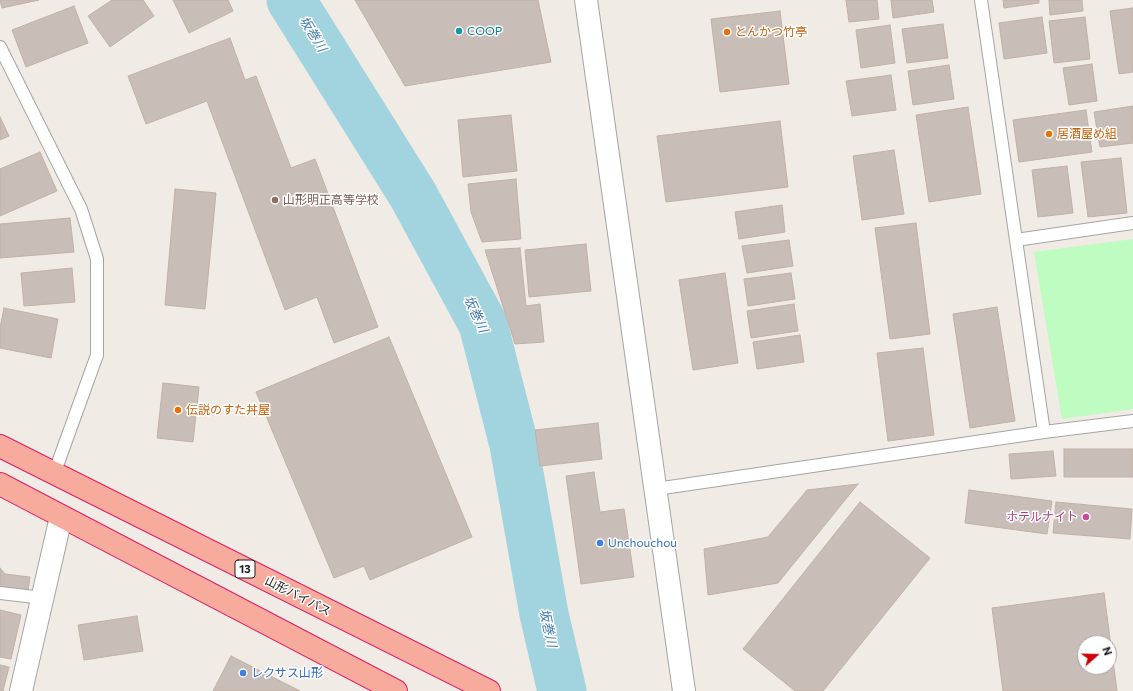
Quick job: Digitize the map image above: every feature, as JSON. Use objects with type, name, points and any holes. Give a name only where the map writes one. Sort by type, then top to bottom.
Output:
[{"type":"highway","points":[[0,441],[51,472]]},
{"type":"highway","name":"山形バイパス","points":[[0,446],[489,691]]},
{"type":"highway","points":[[0,484],[396,691]]},
{"type":"street","points":[[586,0],[684,691]]},
{"type":"street","points":[[21,691],[61,517]]},
{"type":"lane","points":[[981,0],[1044,432]]},
{"type":"lane","points":[[0,47],[81,209],[97,259],[97,355],[51,472]]},
{"type":"lane","points":[[1016,240],[1133,223]]},
{"type":"lane","points":[[656,489],[1044,432],[1133,421]]},
{"type":"lane","points":[[0,593],[43,598]]},
{"type":"green space","points":[[1133,239],[1133,409],[1062,419],[1034,252]]},
{"type":"building","points":[[0,0],[39,0],[2,8]]},
{"type":"building","points":[[112,0],[143,0],[154,16],[110,47],[88,16]]},
{"type":"building","points":[[173,0],[228,0],[233,11],[189,33]]},
{"type":"building","name":"COOP","points":[[355,0],[538,0],[551,62],[405,86]]},
{"type":"building","points":[[846,0],[877,0],[879,19],[849,22]]},
{"type":"building","points":[[891,0],[932,0],[934,12],[893,18]]},
{"type":"building","points":[[1003,0],[1039,0],[1039,3],[1004,8]]},
{"type":"building","points":[[1049,0],[1082,0],[1083,11],[1050,15]]},
{"type":"building","points":[[74,6],[88,43],[26,67],[12,30]]},
{"type":"building","points":[[1133,8],[1133,72],[1119,74],[1110,11]]},
{"type":"building","points":[[780,11],[789,84],[720,92],[711,19]]},
{"type":"building","points":[[1042,17],[1047,53],[1004,59],[999,23]]},
{"type":"building","points":[[1085,17],[1090,59],[1054,63],[1049,21]]},
{"type":"building","points":[[943,24],[948,58],[907,63],[902,29]]},
{"type":"building","points":[[890,25],[895,63],[861,68],[856,30]]},
{"type":"building","points":[[230,38],[245,80],[256,76],[291,168],[315,159],[378,327],[334,343],[317,297],[285,310],[207,101],[146,124],[128,76]]},
{"type":"building","points":[[1092,64],[1097,101],[1069,105],[1063,68]]},
{"type":"building","points":[[949,65],[954,99],[913,105],[908,71]]},
{"type":"building","points":[[891,75],[896,110],[852,116],[846,81]]},
{"type":"building","points":[[1133,106],[1133,143],[1100,147],[1094,112]]},
{"type":"building","points":[[968,107],[981,194],[929,202],[916,115]]},
{"type":"building","points":[[1086,110],[1092,152],[1019,162],[1013,120]]},
{"type":"building","points":[[511,115],[517,171],[463,177],[458,120]]},
{"type":"building","points":[[0,117],[9,136],[0,140]]},
{"type":"building","points":[[780,121],[788,187],[666,202],[657,136]]},
{"type":"building","points":[[894,150],[904,214],[862,220],[853,156]]},
{"type":"building","points":[[40,152],[57,191],[0,216],[0,169]]},
{"type":"building","points":[[1121,158],[1127,213],[1088,217],[1081,162]]},
{"type":"building","points":[[1067,166],[1073,213],[1038,217],[1032,170]]},
{"type":"building","points":[[516,179],[521,239],[482,242],[471,212],[468,184]]},
{"type":"building","points":[[175,189],[216,193],[205,309],[165,305]]},
{"type":"building","points":[[782,205],[785,232],[739,239],[735,212]]},
{"type":"building","points":[[70,218],[74,252],[0,258],[0,224]]},
{"type":"building","points":[[916,223],[930,334],[890,339],[875,228]]},
{"type":"building","points":[[789,240],[793,266],[747,273],[742,246]]},
{"type":"building","points":[[586,244],[591,291],[529,297],[525,250]]},
{"type":"building","points":[[520,248],[526,306],[540,304],[544,342],[515,344],[485,250]]},
{"type":"building","points":[[72,268],[75,302],[24,306],[21,273]]},
{"type":"building","points":[[725,273],[738,363],[693,370],[679,280]]},
{"type":"building","points":[[791,273],[795,299],[748,306],[744,279]]},
{"type":"building","points":[[794,304],[798,331],[751,338],[747,311]]},
{"type":"building","points":[[997,307],[1015,421],[970,428],[953,314]]},
{"type":"building","points":[[4,308],[58,319],[51,358],[0,348],[0,328]]},
{"type":"building","points":[[800,335],[804,362],[757,369],[753,342]]},
{"type":"building","points":[[389,337],[472,537],[370,580],[364,566],[334,578],[256,392]]},
{"type":"building","points":[[923,348],[934,435],[888,441],[877,353]]},
{"type":"building","points":[[163,383],[199,387],[193,442],[157,438]]},
{"type":"building","points":[[598,423],[602,459],[540,466],[535,430]]},
{"type":"building","points":[[1064,449],[1133,449],[1133,477],[1064,477]]},
{"type":"building","points":[[1053,451],[1056,476],[1011,479],[1009,454]]},
{"type":"building","points":[[594,472],[600,512],[624,509],[634,577],[581,584],[566,476]]},
{"type":"building","points":[[858,484],[778,583],[708,595],[704,549],[768,537],[807,490]]},
{"type":"building","points":[[969,490],[1052,501],[1047,534],[965,523]]},
{"type":"building","points":[[860,502],[930,558],[823,691],[795,691],[743,649]]},
{"type":"building","points":[[1056,502],[1132,509],[1130,539],[1053,533]]},
{"type":"building","points":[[0,568],[5,574],[30,577],[28,591],[0,587]]},
{"type":"building","points":[[1104,593],[1110,635],[1077,635],[1077,675],[1115,675],[1117,691],[1003,691],[992,608]]},
{"type":"building","points":[[0,610],[21,615],[11,659],[0,657]]},
{"type":"building","points":[[137,616],[143,651],[84,660],[78,625]]},
{"type":"building","name":"レクサス山形","points":[[231,656],[300,691],[213,691]]},
{"type":"building","points":[[0,665],[9,667],[3,691],[0,691]]},
{"type":"waterway","name":"坂巻川","points":[[291,0],[413,195],[483,324],[514,445],[544,614],[562,691]]},
{"type":"place","name":"COOP","points":[[459,31]]},
{"type":"place","name":"とんかつ竹亭","points":[[727,32]]},
{"type":"place","name":"居酒屋め組","points":[[1049,134]]},
{"type":"place","name":"山形明正高等学校","points":[[275,200]]},
{"type":"place","name":"伝説のすた丼屋","points":[[178,410]]},
{"type":"place","name":"ホテルナイト","points":[[1086,517]]},
{"type":"place","name":"Unchouchou","points":[[600,543]]},
{"type":"place","name":"レクサス山形","points":[[243,673]]}]
